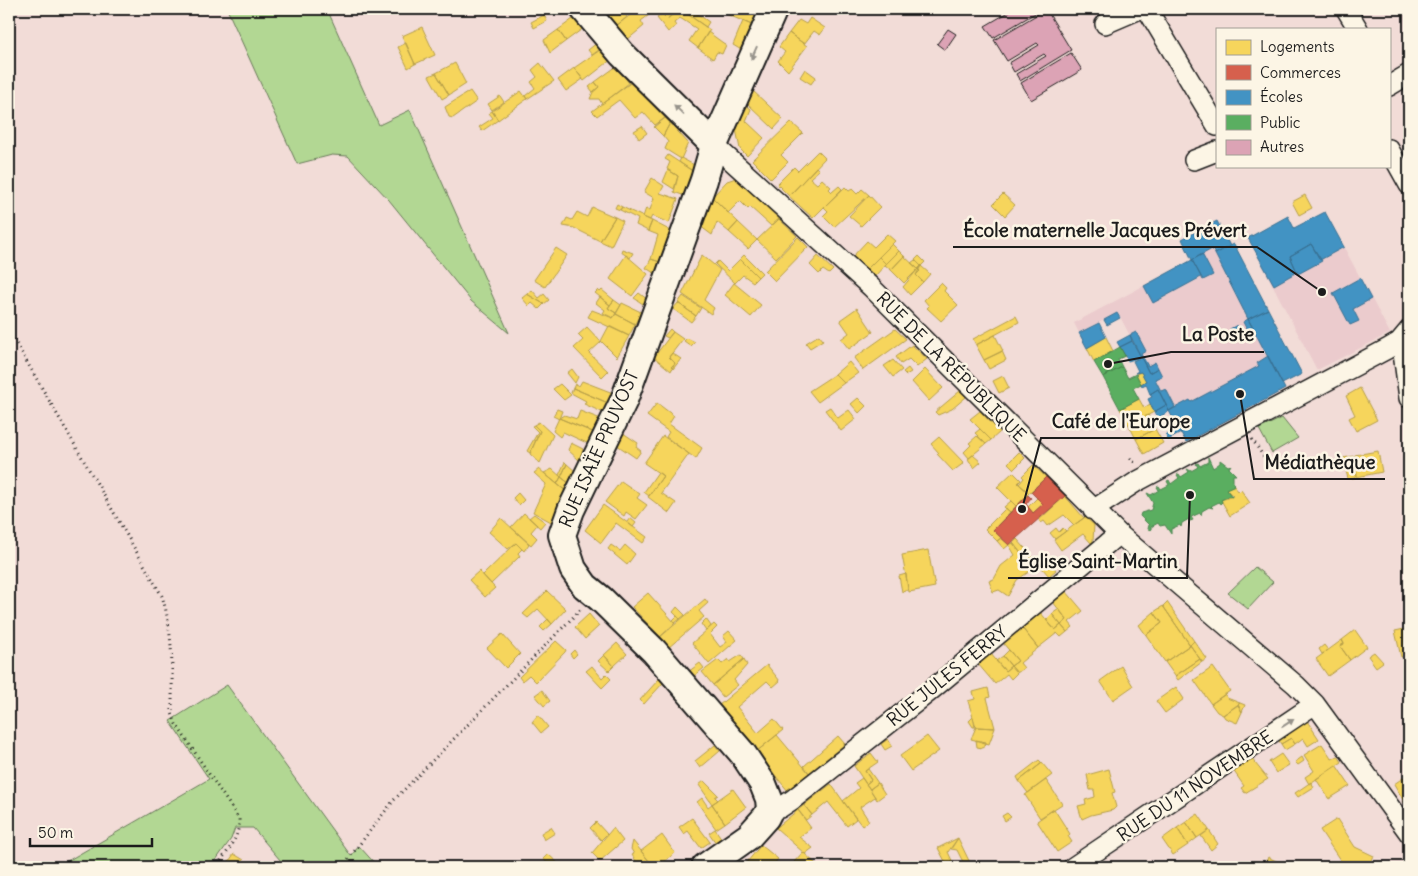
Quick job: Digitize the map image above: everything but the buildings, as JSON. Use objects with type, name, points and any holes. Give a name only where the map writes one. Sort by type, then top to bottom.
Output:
[{"type":"street","points":[[584,9],[622,54],[714,145]]},
{"type":"street","name":"RUE ISAÏE PRUVOST","points":[[770,809],[764,784],[743,754],[654,651],[585,586],[572,569],[562,535],[571,510],[624,400],[704,180],[714,145],[774,9]]},
{"type":"street","points":[[1105,24],[1140,9]]},
{"type":"street","points":[[1147,9],[1216,124]]},
{"type":"street","points":[[1346,9],[1357,28]]},
{"type":"street","points":[[1390,84],[1409,74]]},
{"type":"street","name":"RUE DE LA RÉPUBLIQUE","points":[[714,145],[871,287],[1098,506],[1119,534],[1296,685],[1315,704],[1409,833]]},
{"type":"street","points":[[1390,151],[1409,185]]},
{"type":"street","points":[[1194,160],[1216,152]]},
{"type":"street","points":[[1098,506],[1136,482],[1404,336]]},
{"type":"street","points":[[1404,336],[1403,353],[1409,398]]},
{"type":"street","name":"RUE JULES FERRY","points":[[770,809],[780,808],[800,794],[928,692],[1119,534]]},
{"type":"street","name":"RUE DU 11 NOVEMBRE","points":[[1073,867],[1315,704]]},
{"type":"street","points":[[705,867],[749,836],[760,826],[770,809]]},
{"type":"path","points":[[9,331],[162,596],[169,620],[171,638],[172,714],[176,724],[239,819],[239,828],[232,844],[216,867]]},
{"type":"path","points":[[1242,424],[1268,463]]},
{"type":"path","points":[[342,867],[394,800],[596,595]]},
{"type":"shaded area","points":[[1325,212],[1390,333],[1317,370],[1248,238],[1288,216],[1294,228]]},
{"type":"shaded area","points":[[1217,221],[1302,374],[1283,384],[1285,389],[1186,442],[1118,313],[1079,333],[1074,323],[1192,260],[1182,239]]},
{"type":"green space","points":[[227,9],[327,9],[379,125],[410,110],[509,333],[471,301],[389,200],[348,156],[332,155],[297,164]]},
{"type":"green space","points":[[1282,418],[1298,438],[1272,453],[1259,429]]},
{"type":"green space","points":[[1255,567],[1273,582],[1248,609],[1228,593]]},
{"type":"green space","points":[[227,685],[351,856],[359,846],[378,867],[286,867],[253,828],[235,828],[231,839],[211,867],[67,867],[64,863],[209,779],[170,721]]},
{"type":"place","name":"École maternelle Jacques Prévert","points":[[1322,292]]},
{"type":"place","name":"La Poste","points":[[1108,364]]},
{"type":"place","name":"Médiathèque","points":[[1240,394]]},
{"type":"place","name":"Église Saint-Martin","points":[[1190,495]]},
{"type":"place","name":"Café de l'Europe","points":[[1022,509]]}]
